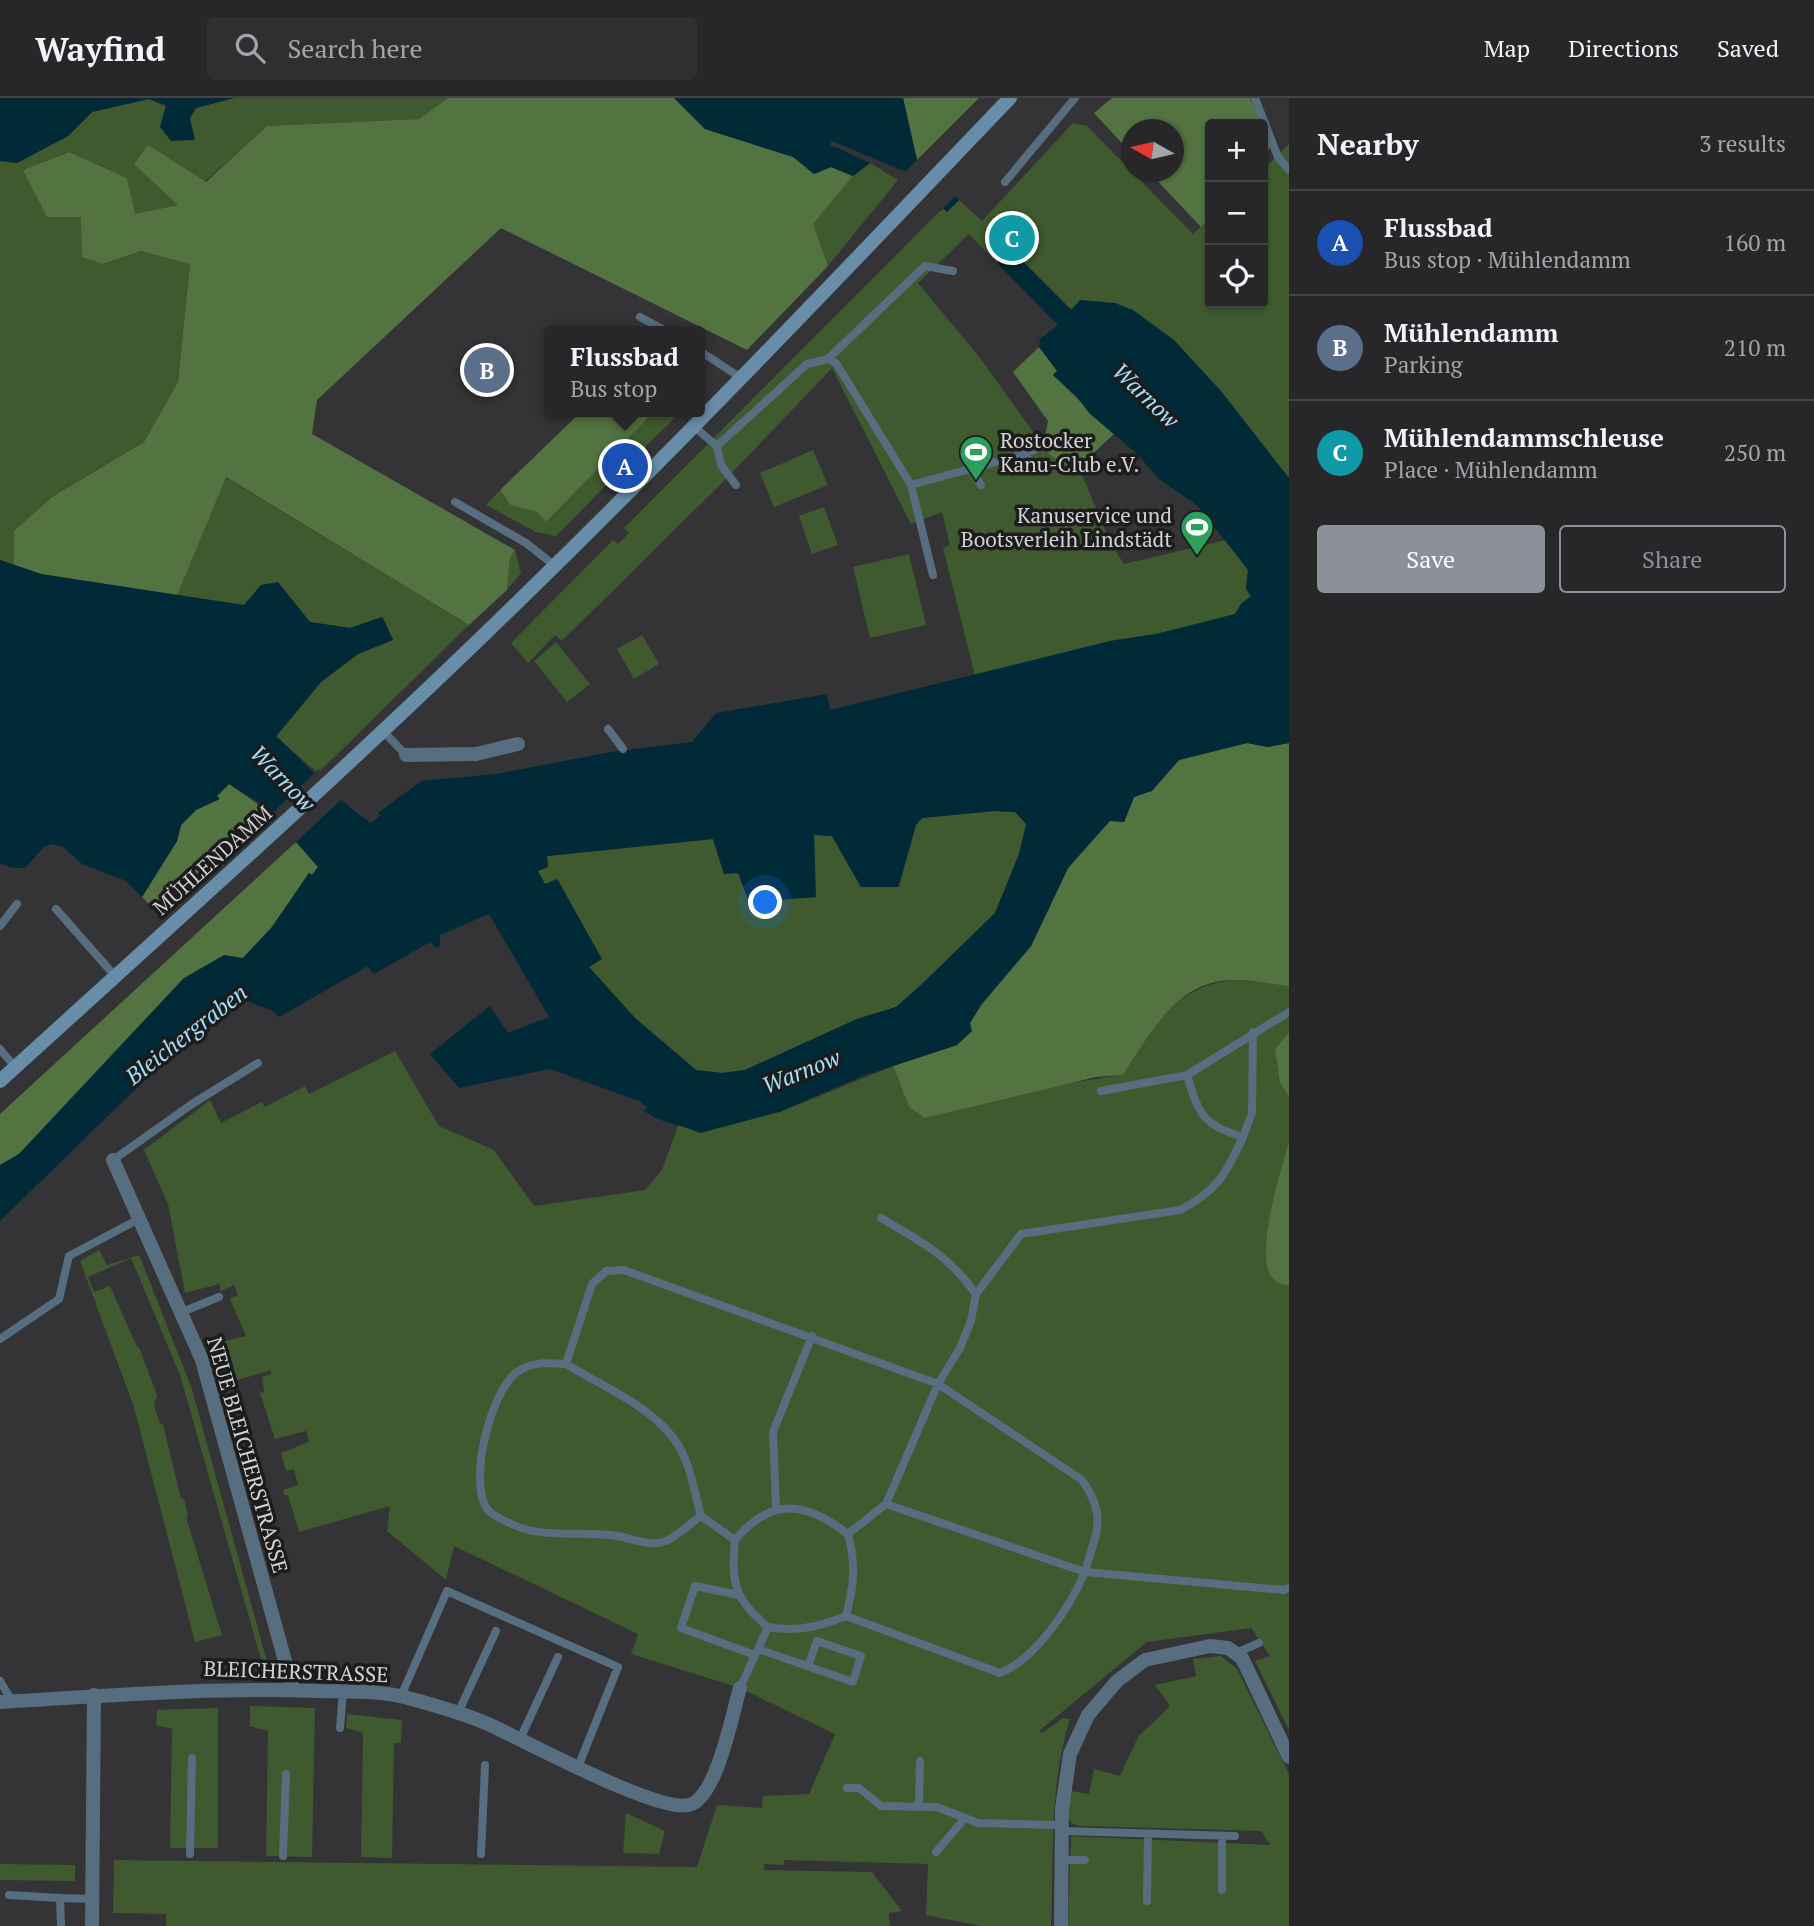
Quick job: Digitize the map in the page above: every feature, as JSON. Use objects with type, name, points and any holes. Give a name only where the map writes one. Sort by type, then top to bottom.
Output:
[{"type":"main road","name":"MÜHLENDAMM","points":[[705,414],[1010,98]]},
{"type":"main road","name":"MÜHLENDAMM","points":[[0,1081],[383,731],[555,566],[702,417]]},
{"type":"street","points":[[406,755],[476,754],[518,744]]},
{"type":"street","name":"NEUE BLEICHERSTRASSE","points":[[113,1160],[202,1360],[293,1690]]},
{"type":"street","points":[[1061,1926],[1062,1828],[1070,1754],[1088,1715],[1117,1681],[1145,1660],[1210,1646],[1228,1648],[1236,1653],[1242,1658],[1285,1741],[1289,1757]]},
{"type":"street","name":"BLEICHERSTRASSE","points":[[6,1701],[177,1690],[293,1690],[401,1696],[458,1713],[578,1767],[671,1804],[687,1806],[701,1800],[712,1780],[740,1688]]},
{"type":"street","points":[[92,1926],[94,1695]]},
{"type":"lane","points":[[1005,181],[1075,98]]},
{"type":"lane","points":[[1255,98],[1278,156],[1289,170]]},
{"type":"lane","points":[[717,446],[807,364],[828,359],[925,266],[953,271]]},
{"type":"lane","points":[[640,317],[657,326]]},
{"type":"lane","points":[[705,354],[729,366],[741,378]]},
{"type":"lane","points":[[828,359],[835,363],[911,485],[933,575]]},
{"type":"lane","points":[[693,426],[717,446],[721,465],[736,485]]},
{"type":"lane","points":[[911,485],[1021,456],[1043,446]]},
{"type":"lane","points":[[1021,456],[1038,465]]},
{"type":"lane","points":[[971,469],[981,485]]},
{"type":"lane","points":[[455,502],[526,543],[555,566]]},
{"type":"lane","points":[[608,729],[623,749]]},
{"type":"lane","points":[[383,731],[406,755]]},
{"type":"lane","points":[[0,926],[17,904]]},
{"type":"lane","points":[[56,909],[115,976]]},
{"type":"lane","points":[[1101,1091],[1187,1075],[1289,1012]]},
{"type":"lane","points":[[848,1534],[886,1504],[938,1384],[960,1348],[971,1321],[976,1294],[1021,1234],[1180,1210],[1202,1198],[1226,1176],[1252,1113],[1253,1032]]},
{"type":"lane","points":[[0,1049],[15,1067]]},
{"type":"lane","points":[[113,1160],[192,1104],[258,1063]]},
{"type":"lane","points":[[1187,1075],[1204,1119],[1216,1128],[1243,1137]]},
{"type":"lane","points":[[881,1218],[936,1250],[956,1267],[976,1294]]},
{"type":"lane","points":[[0,1339],[59,1298],[69,1256],[139,1219]]},
{"type":"lane","points":[[566,1364],[592,1284],[606,1271],[624,1270],[812,1336],[938,1384],[1082,1480],[1097,1502],[1097,1528],[1085,1572],[1070,1605],[1016,1667],[1000,1673],[846,1616],[816,1627],[791,1630],[768,1627],[747,1610],[739,1595],[732,1566],[734,1539],[750,1521],[776,1508],[803,1509],[828,1518],[848,1534],[855,1560],[854,1587],[846,1616]]},
{"type":"lane","points":[[182,1312],[219,1297]]},
{"type":"lane","points":[[776,1508],[773,1432],[812,1336]]},
{"type":"lane","points":[[701,1516],[666,1541],[644,1543],[617,1536],[527,1530],[490,1512],[480,1497],[479,1478],[493,1407],[502,1385],[519,1370],[540,1363],[566,1364],[655,1418],[675,1440],[689,1471],[701,1516],[734,1539]]},
{"type":"lane","points":[[886,1504],[1085,1572],[1284,1590],[1289,1588]]},
{"type":"lane","points":[[739,1595],[695,1586],[681,1628],[853,1682],[861,1656],[817,1641],[808,1666]]},
{"type":"lane","points":[[401,1696],[447,1591],[618,1667],[578,1767]]},
{"type":"lane","points":[[740,1688],[768,1627]]},
{"type":"lane","points":[[458,1713],[496,1631]]},
{"type":"lane","points":[[1236,1653],[1259,1643]]},
{"type":"lane","points":[[520,1739],[558,1657]]},
{"type":"lane","points":[[0,1681],[6,1701]]},
{"type":"lane","points":[[340,1728],[343,1692]]},
{"type":"lane","points":[[190,1854],[192,1758]]},
{"type":"lane","points":[[919,1807],[920,1761]]},
{"type":"lane","points":[[481,1854],[485,1765]]},
{"type":"lane","points":[[283,1856],[286,1774]]},
{"type":"lane","points":[[847,1788],[859,1788],[881,1806],[937,1807],[978,1823],[1149,1834],[1235,1836]]},
{"type":"lane","points":[[936,1852],[965,1818]]},
{"type":"lane","points":[[1147,1901],[1149,1834]]},
{"type":"lane","points":[[1222,1836],[1222,1890]]},
{"type":"lane","points":[[1062,1860],[1085,1860]]},
{"type":"lane","points":[[9,1895],[92,1899]]},
{"type":"lane","points":[[60,1898],[61,1926]]},
{"type":"green space","points":[[234,98],[448,98],[419,119],[268,126],[178,205],[134,215],[127,178],[69,152],[23,170],[81,216],[103,264],[141,251],[190,263],[178,382],[144,442],[52,497],[14,531],[14,565],[0,560],[0,161],[17,163],[68,136],[92,112],[149,99],[190,118],[196,108]]},
{"type":"green space","points":[[448,98],[674,98],[705,129],[794,157],[814,174],[831,167],[853,176],[813,224],[828,266],[747,350],[705,329],[705,326],[699,326],[501,228],[317,400],[312,434],[515,550],[510,558],[507,590],[469,625],[226,477],[177,596],[41,574],[14,565],[14,531],[52,497],[144,442],[178,382],[190,264],[141,251],[103,264],[82,257],[81,217],[47,217],[23,170],[69,152],[127,178],[135,214],[178,205],[134,164],[148,145],[206,182],[267,126],[419,119]]},
{"type":"green space","points":[[903,98],[979,98],[917,160]]},
{"type":"green space","points":[[1112,98],[1250,98],[1260,119],[1205,119],[1205,223],[1201,227],[1158,182],[1184,182],[1184,119],[1121,119],[1121,142],[1094,113]]},
{"type":"green space","points":[[1073,123],[1087,126],[1121,161],[1121,182],[1142,182],[1193,234],[1205,223],[1205,308],[1268,308],[1268,165],[1289,144],[1289,478],[1174,340],[1072,310],[1011,249],[997,263],[969,234],[918,283],[980,358],[1050,455],[1083,477],[1111,544],[1124,564],[1226,540],[1248,570],[1246,589],[1251,596],[1241,604],[1235,615],[1156,634],[1110,641],[975,676],[943,548],[950,545],[942,512],[911,524],[832,368],[729,476],[562,641],[555,635],[528,663],[511,643],[613,540],[618,544],[629,533],[624,528],[943,208],[947,212],[959,200],[982,221]]},
{"type":"green space","points":[[1268,135],[1273,145],[1268,150]]},
{"type":"green space","points":[[870,163],[898,180],[828,266],[812,224],[853,176]]},
{"type":"green space","points":[[1039,347],[1058,371],[1053,375],[1115,433],[1074,471],[1050,455],[1043,446],[1048,421],[1013,372]]},
{"type":"green space","points":[[576,417],[649,417],[546,522],[537,512],[510,505],[500,490]]},
{"type":"green space","points":[[649,417],[676,417],[635,457],[631,453],[617,467],[620,471],[556,536],[536,532],[486,505],[500,490],[510,505],[537,512],[546,522]]},
{"type":"green space","points":[[813,450],[828,485],[774,507],[760,473]]},
{"type":"green space","points":[[225,477],[469,625],[318,773],[276,737],[321,682],[358,654],[393,640],[383,617],[350,628],[310,622],[261,585],[245,605],[177,596]]},
{"type":"green space","points":[[824,507],[838,545],[812,554],[799,516]]},
{"type":"green space","points":[[515,550],[521,573],[507,590],[510,558]]},
{"type":"green space","points":[[909,554],[926,625],[870,638],[853,567]]},
{"type":"green space","points":[[642,635],[659,664],[634,679],[617,649]]},
{"type":"green space","points":[[556,642],[590,684],[567,702],[534,661]]},
{"type":"green space","points":[[1247,743],[1268,747],[1289,743],[1289,986],[1234,980],[1214,982],[1197,989],[1181,999],[1155,1027],[1123,1075],[1096,1077],[925,1118],[909,1107],[893,1066],[957,1045],[981,1005],[1031,946],[1068,868],[1110,820],[1124,822],[1134,797],[1152,790],[1179,760]]},
{"type":"green space","points":[[229,784],[270,813],[158,913],[142,897],[177,841],[181,825],[196,810],[219,798],[217,796]]},
{"type":"green space","points":[[994,811],[1015,812],[1027,824],[1019,854],[995,913],[896,1007],[857,1019],[745,1070],[722,1073],[696,1070],[635,1018],[589,967],[601,959],[558,880],[545,884],[538,871],[548,867],[547,856],[713,839],[724,874],[738,873],[749,902],[815,897],[814,835],[832,836],[861,887],[899,887],[916,825],[922,818]]},
{"type":"green space","points":[[296,842],[318,867],[312,875],[309,873],[272,927],[243,958],[184,978],[19,1154],[0,1165],[0,1114]]},
{"type":"green space","points":[[1235,980],[1289,985],[1289,1730],[1255,1661],[1270,1656],[1251,1628],[1147,1642],[1039,1731],[1042,1733],[1063,1718],[1070,1719],[1063,1744],[1056,1796],[1051,1926],[981,1926],[926,1915],[928,1864],[784,1860],[784,1865],[764,1864],[764,1870],[872,1872],[902,1911],[889,1913],[890,1926],[166,1926],[166,1914],[113,1913],[114,1860],[697,1867],[717,1805],[762,1808],[763,1796],[809,1794],[835,1734],[740,1688],[631,1654],[638,1634],[454,1546],[446,1580],[387,1531],[390,1506],[299,1532],[288,1495],[284,1495],[283,1490],[298,1485],[294,1469],[286,1471],[281,1453],[309,1442],[306,1431],[275,1439],[260,1393],[264,1392],[262,1377],[271,1374],[271,1370],[222,1385],[209,1345],[246,1336],[230,1299],[238,1295],[234,1285],[221,1291],[219,1284],[185,1293],[168,1204],[144,1150],[210,1100],[221,1123],[262,1102],[265,1107],[305,1086],[309,1094],[395,1051],[439,1126],[494,1150],[534,1206],[645,1190],[662,1170],[679,1123],[780,1112],[893,1066],[909,1107],[1123,1075],[1156,1026],[1181,1000],[1214,983]]},
{"type":"green space","points":[[1289,1033],[1289,1096],[1280,1083],[1275,1049]]},
{"type":"green space","points":[[1289,1142],[1289,1286],[1271,1276],[1266,1249],[1271,1210]]},
{"type":"green space","points":[[99,1250],[107,1265],[139,1255],[191,1386],[269,1669],[264,1670],[180,1375],[131,1258],[88,1277],[94,1292],[110,1286],[139,1347],[157,1395],[154,1405],[160,1424],[163,1424],[181,1499],[184,1499],[186,1517],[222,1635],[195,1642],[134,1407],[80,1261]]},
{"type":"green space","points":[[1221,1656],[1237,1669],[1289,1774],[1289,1926],[1068,1926],[1071,1836],[1270,1845],[1261,1831],[1079,1826],[1071,1823],[1067,1813],[1071,1791],[1089,1794],[1094,1769],[1120,1776],[1138,1737],[1170,1706],[1155,1685],[1196,1676],[1193,1659]]},
{"type":"green space","points":[[250,1706],[315,1708],[312,1857],[266,1856],[268,1731],[250,1726]]},
{"type":"green space","points":[[218,1708],[218,1848],[170,1848],[172,1729],[156,1725],[157,1710]]},
{"type":"green space","points":[[347,1714],[402,1720],[401,1743],[394,1743],[392,1858],[361,1857],[363,1733],[346,1728]]},
{"type":"green space","points":[[626,1813],[665,1831],[659,1854],[623,1853]]},
{"type":"green space","points":[[0,1864],[75,1865],[75,1881],[0,1880]]},
{"type":"water","points":[[0,98],[234,98],[196,108],[190,118],[195,140],[171,141],[160,127],[166,105],[149,99],[92,112],[68,136],[17,163],[0,161]]},
{"type":"water","points":[[674,98],[903,98],[917,160],[959,200],[947,212],[906,172],[832,141],[831,145],[870,163],[853,176],[831,167],[814,174],[793,157],[705,129]]},
{"type":"water","points":[[1010,249],[1071,310],[1080,300],[1115,303],[1133,310],[1174,340],[1221,391],[1289,478],[1289,743],[1268,747],[1247,743],[1179,760],[1152,791],[1134,797],[1124,822],[1110,821],[1068,868],[1031,946],[981,1005],[970,1023],[972,1031],[957,1045],[863,1076],[779,1112],[700,1133],[651,1115],[644,1111],[647,1107],[639,1101],[550,1069],[459,1088],[430,1054],[490,1006],[508,1033],[549,1017],[489,914],[440,935],[440,946],[436,948],[430,942],[374,974],[368,966],[279,1017],[273,1011],[244,1000],[149,1076],[0,1221],[0,1165],[19,1154],[184,978],[224,955],[243,958],[272,927],[309,873],[312,875],[318,867],[266,807],[229,784],[217,796],[220,799],[196,810],[181,825],[177,841],[142,897],[126,881],[82,864],[63,847],[51,844],[44,847],[25,868],[12,868],[0,863],[0,560],[41,574],[244,605],[261,585],[278,582],[310,622],[350,628],[382,617],[393,640],[358,654],[321,682],[276,736],[334,793],[371,823],[381,815],[378,813],[421,781],[496,774],[611,752],[692,742],[716,713],[827,694],[830,710],[1110,641],[1156,634],[1235,614],[1241,604],[1251,596],[1246,589],[1248,570],[1198,506],[1159,479],[1136,453],[1089,413],[1078,398],[1053,375],[1057,371],[1039,347],[1040,339],[1058,325],[997,263]],"holes":[[[994,811],[1015,812],[1026,824],[1019,854],[995,913],[922,984],[896,1007],[857,1019],[745,1070],[722,1073],[696,1070],[635,1018],[589,967],[602,959],[557,879],[545,884],[538,871],[548,867],[547,856],[713,839],[724,874],[738,873],[749,902],[816,897],[814,835],[832,836],[861,887],[898,887],[916,825],[922,818]]]},
{"type":"pier","points":[[832,141],[905,172],[920,157],[958,193],[941,211],[904,175],[830,145]]},
{"type":"pier","points":[[319,769],[344,797],[294,844],[269,816]]},
{"type":"place","name":"Mühlendammschleuse","points":[[1012,238]]},
{"type":"place","name":"Mühlendamm","points":[[487,370]]},
{"type":"place","name":"Flussbad","points":[[625,466]]},
{"type":"place","name":"Rostocker Kanu-Club e.V.","points":[[976,482]]},
{"type":"place","name":"Kanuservice und Bootsverleih Lindstädt","points":[[1197,557]]},
{"type":"water label","name":"Warnow","points":[[1146,395]]},
{"type":"water label","name":"Warnow","points":[[283,778]]},
{"type":"water label","name":"Bleichergraben","points":[[186,1034]]},
{"type":"water label","name":"Warnow","points":[[801,1071]]}]
